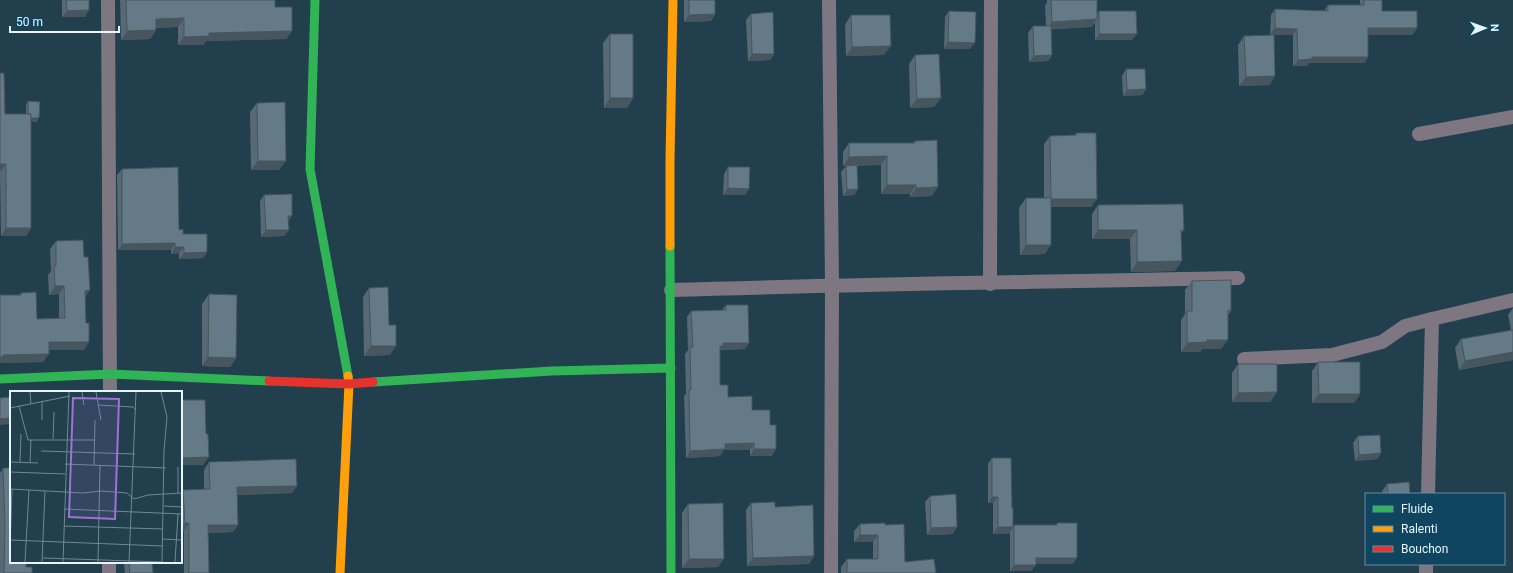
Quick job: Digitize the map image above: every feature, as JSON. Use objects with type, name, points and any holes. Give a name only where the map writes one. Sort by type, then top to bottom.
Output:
[{"type":"street","points":[[108,0],[110,391]]},
{"type":"street","points":[[315,0],[310,169],[349,384],[340,573]]},
{"type":"street","points":[[671,573],[670,160],[673,0]]},
{"type":"street","points":[[829,0],[832,285],[831,573]]},
{"type":"street","points":[[990,284],[991,0]]},
{"type":"street","points":[[1419,134],[1513,117]]},
{"type":"street","points":[[671,290],[832,285],[990,284],[1238,278]]},
{"type":"street","points":[[1244,359],[1332,355],[1382,342],[1405,326],[1513,300]]},
{"type":"street","points":[[1428,493],[1432,319]]},
{"type":"street","points":[[0,380],[111,374],[349,384],[552,371],[671,368]]},
{"type":"building","points":[[66,0],[89,0],[89,10],[67,11]]},
{"type":"building","points":[[126,0],[275,0],[275,7],[292,7],[292,31],[209,33],[209,36],[184,37],[184,18],[156,19],[156,30],[127,31]]},
{"type":"building","points":[[689,0],[715,0],[715,14],[689,15]]},
{"type":"building","points":[[1051,0],[1097,0],[1097,19],[1052,22]]},
{"type":"building","points":[[1364,0],[1382,0],[1382,11],[1417,11],[1417,28],[1368,28],[1368,57],[1312,57],[1312,59],[1298,60],[1297,29],[1275,28],[1275,9],[1328,11],[1328,5],[1364,5]]},
{"type":"building","points":[[949,11],[976,12],[975,43],[948,42]]},
{"type":"building","points":[[1099,11],[1136,11],[1137,34],[1099,34]]},
{"type":"building","points":[[773,12],[774,54],[752,54],[751,14]]},
{"type":"building","points":[[851,15],[890,15],[891,46],[852,47]]},
{"type":"building","points":[[1033,26],[1051,26],[1052,55],[1034,56]]},
{"type":"building","points":[[610,34],[633,34],[633,98],[610,98]]},
{"type":"building","points":[[1274,35],[1275,76],[1246,77],[1244,36]]},
{"type":"building","points":[[939,54],[941,98],[917,99],[915,55]]},
{"type":"building","points":[[1126,69],[1145,69],[1146,89],[1127,90]]},
{"type":"building","points":[[0,73],[4,73],[5,114],[31,114],[31,228],[6,228],[6,164],[0,164]]},
{"type":"building","points":[[28,101],[40,102],[39,118],[31,118],[31,114],[28,114]]},
{"type":"building","points":[[285,102],[286,161],[258,161],[257,103]]},
{"type":"building","points":[[1076,133],[1096,133],[1097,199],[1051,199],[1050,136],[1076,135]]},
{"type":"building","points":[[937,140],[938,187],[916,188],[916,185],[887,185],[887,156],[849,157],[849,143],[915,143],[915,141]]},
{"type":"building","points":[[857,165],[858,189],[847,190],[846,166]]},
{"type":"building","points":[[178,167],[179,230],[183,229],[183,234],[207,234],[207,252],[184,253],[184,247],[175,247],[175,243],[122,244],[122,169]]},
{"type":"building","points":[[728,167],[750,167],[749,189],[728,188]]},
{"type":"building","points":[[292,194],[292,216],[288,216],[289,230],[266,230],[264,195]]},
{"type":"building","points":[[1026,198],[1051,198],[1051,245],[1026,245]]},
{"type":"building","points":[[1183,204],[1184,230],[1181,230],[1182,261],[1137,262],[1137,230],[1098,230],[1098,205]]},
{"type":"building","points":[[83,240],[84,257],[88,257],[90,290],[85,291],[86,323],[89,323],[89,342],[49,342],[49,354],[3,355],[3,357],[0,357],[0,295],[21,295],[21,293],[36,292],[37,319],[65,318],[64,286],[55,286],[54,266],[56,266],[56,241]]},
{"type":"building","points":[[1231,280],[1231,311],[1228,310],[1228,340],[1207,340],[1207,342],[1187,343],[1187,311],[1192,311],[1192,281]]},
{"type":"building","points":[[388,287],[389,325],[396,325],[396,346],[371,346],[369,288]]},
{"type":"building","points":[[209,294],[237,295],[236,358],[208,357]]},
{"type":"building","points":[[726,305],[748,305],[749,343],[723,343],[723,346],[720,346],[720,385],[728,385],[728,397],[752,396],[752,410],[770,410],[770,425],[776,425],[776,449],[754,449],[754,443],[725,444],[725,449],[690,451],[690,347],[693,347],[691,311],[726,310]]},
{"type":"building","points":[[1513,330],[1513,352],[1465,361],[1461,339]]},
{"type":"building","points":[[1318,362],[1360,362],[1360,394],[1319,394]]},
{"type":"building","points":[[1238,364],[1277,364],[1277,392],[1238,393]]},
{"type":"building","points":[[10,397],[10,418],[0,419],[0,398]]},
{"type":"building","points":[[182,400],[205,400],[206,434],[208,434],[209,457],[182,458]]},
{"type":"building","points":[[1380,435],[1381,453],[1359,455],[1358,436]]},
{"type":"building","points":[[992,458],[1011,458],[1013,527],[998,527],[998,497],[992,497]]},
{"type":"building","points":[[296,459],[297,486],[237,487],[238,525],[208,525],[209,573],[189,573],[189,523],[185,523],[183,490],[210,489],[209,462]]},
{"type":"building","points":[[3,468],[10,468],[10,563],[26,563],[26,567],[32,567],[32,573],[4,573],[5,524]]},
{"type":"building","points":[[1409,482],[1410,493],[1388,493],[1387,484]]},
{"type":"building","points":[[956,494],[957,527],[931,528],[930,496]]},
{"type":"building","points":[[775,502],[775,507],[813,505],[814,556],[753,558],[751,503]]},
{"type":"building","points":[[723,503],[724,559],[689,559],[688,504]]},
{"type":"building","points":[[885,523],[885,525],[904,524],[905,562],[934,559],[936,573],[847,573],[847,559],[878,559],[878,535],[860,535],[860,524]]},
{"type":"building","points":[[1057,523],[1077,523],[1077,558],[1036,558],[1036,565],[1014,565],[1014,525],[1057,525]]},
{"type":"building","points":[[129,563],[152,563],[153,573],[130,573]]},
{"type":"traffic: fast","points":[[315,0],[310,169],[348,376]]},
{"type":"traffic: fast","points":[[670,246],[671,573]]},
{"type":"traffic: fast","points":[[373,382],[552,371],[671,368]]},
{"type":"traffic: fast","points":[[0,379],[111,374],[269,381]]},
{"type":"traffic: slow","points":[[670,246],[673,0]]},
{"type":"traffic: slow","points":[[340,573],[349,384],[348,376]]},
{"type":"traffic: jam","points":[[269,381],[349,384],[373,382]]}]
